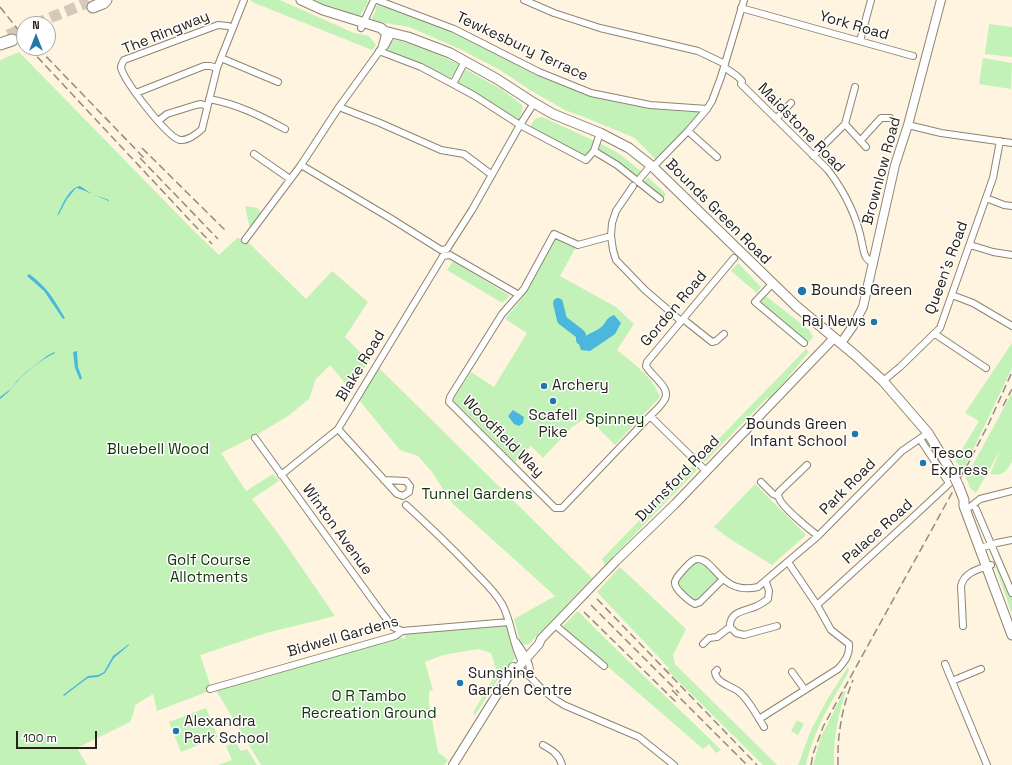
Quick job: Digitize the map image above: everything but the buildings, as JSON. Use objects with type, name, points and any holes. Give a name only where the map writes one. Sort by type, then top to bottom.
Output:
[{"type":"highway","points":[[92,3],[103,3],[106,0]]},
{"type":"highway","points":[[0,44],[7,38]]},
{"type":"main road","name":"Bounds Green Road","points":[[301,0],[323,10],[334,19],[362,26],[380,33],[387,32],[430,45],[465,61],[553,114],[600,133],[629,148],[652,166],[772,284],[860,359],[883,381],[928,433],[943,456],[952,479],[968,503],[964,506],[986,546],[989,566],[1011,629]]},
{"type":"main road","name":"Brownlow Road","points":[[838,341],[862,312],[895,165],[908,125],[941,0]]},
{"type":"main road","name":"Durnsford Road","points":[[453,765],[520,662],[538,640],[541,639],[616,561],[838,341]]},
{"type":"street","name":"The Ringway","points":[[233,28],[218,25],[124,60],[121,66],[123,73],[136,93],[172,136],[180,140],[186,139],[202,129],[217,68],[233,28],[244,0]]},
{"type":"street","points":[[362,26],[374,0]]},
{"type":"street","name":"Tewkesbury Terrace","points":[[377,0],[454,29],[539,72],[591,93],[650,105],[708,109]]},
{"type":"street","points":[[524,0],[554,13],[600,28],[698,51],[724,65]]},
{"type":"street","points":[[724,334],[716,341],[712,342],[645,290],[616,260],[611,236],[612,223],[616,211],[636,184],[708,109],[724,65],[744,0]]},
{"type":"street","points":[[860,41],[871,0]]},
{"type":"street","name":"York Road","points":[[741,8],[913,56]]},
{"type":"street","points":[[245,240],[301,165],[339,107],[380,50],[385,46],[387,32]]},
{"type":"street","points":[[380,50],[421,67],[453,84],[520,124],[586,160],[594,151],[600,133]]},
{"type":"street","points":[[221,58],[278,82]]},
{"type":"street","points":[[453,84],[465,61]]},
{"type":"street","name":"Maidstone Road","points":[[724,65],[742,81],[741,84],[828,170],[840,188],[854,216],[862,240],[865,256],[869,261],[874,263]]},
{"type":"street","points":[[136,93],[204,66],[217,68]]},
{"type":"street","points":[[813,156],[845,124],[855,88]]},
{"type":"street","points":[[209,99],[232,104],[286,129]]},
{"type":"street","name":"Blake Road","points":[[281,475],[338,429],[442,256],[468,217],[520,124],[534,103]]},
{"type":"street","points":[[776,118],[791,103]]},
{"type":"street","points":[[158,121],[167,114],[196,105],[200,104],[207,106]]},
{"type":"street","points":[[339,107],[441,150],[464,154],[492,175]]},
{"type":"street","points":[[860,140],[881,118],[890,118]]},
{"type":"street","points":[[845,124],[866,147]]},
{"type":"street","points":[[908,125],[941,133],[1012,143]]},
{"type":"street","points":[[688,131],[717,157]]},
{"type":"street","name":"Queen's Road","points":[[883,381],[940,328],[993,178],[1000,141]]},
{"type":"street","points":[[594,151],[617,165],[636,184],[660,199]]},
{"type":"street","points":[[254,154],[290,179]]},
{"type":"street","points":[[301,165],[441,250],[519,295]]},
{"type":"street","points":[[986,198],[1012,206]]},
{"type":"street","name":"Woodfield Way","points":[[611,236],[578,245],[554,234],[519,295],[502,314],[450,397],[449,402],[555,508],[562,508],[650,416]]},
{"type":"street","points":[[970,245],[993,252],[1012,255]]},
{"type":"street","name":"Gordon Road","points":[[650,416],[664,401],[666,392],[665,388],[648,370],[646,366],[647,362],[734,258]]},
{"type":"street","points":[[772,284],[755,302],[804,343]]},
{"type":"street","points":[[952,295],[973,303],[1012,326]]},
{"type":"street","points":[[935,334],[986,368]]},
{"type":"street","points":[[650,416],[706,471]]},
{"type":"street","points":[[338,429],[384,480]]},
{"type":"street","name":"Park Road","points":[[766,582],[818,536],[902,451],[928,433]]},
{"type":"street","name":"Winton Avenue","points":[[255,438],[382,613],[393,627],[402,631]]},
{"type":"street","points":[[920,438],[934,461],[952,479]]},
{"type":"street","points":[[934,461],[943,456]]},
{"type":"street","points":[[778,496],[779,492],[807,465]]},
{"type":"street","name":"Palace Road","points":[[817,605],[911,520],[952,479]]},
{"type":"street","points":[[761,482],[773,494],[778,496],[788,509],[818,536]]},
{"type":"street","points":[[1012,491],[980,499],[970,498],[968,503],[986,546],[1012,593]]},
{"type":"street","points":[[406,504],[439,535],[495,593],[503,606],[509,622],[520,662],[536,683],[554,700],[639,737],[674,765]]},
{"type":"street","points":[[986,546],[1012,540]]},
{"type":"street","points":[[723,579],[700,602],[695,604],[691,603],[675,588],[674,582],[676,578],[694,560],[700,559],[705,561],[730,585],[749,589],[758,587],[766,582],[769,591],[768,599],[756,607],[736,614],[730,620],[730,627],[736,633],[744,634],[777,626]]},
{"type":"street","points":[[760,719],[838,668],[845,662],[850,648],[849,644],[831,630],[817,605],[788,562]]},
{"type":"street","points":[[963,626],[962,581],[969,573],[989,566]]},
{"type":"street","name":"Bidwell Gardens","points":[[210,689],[395,636],[402,631],[509,622]]},
{"type":"street","points":[[555,625],[604,666]]},
{"type":"street","points":[[703,644],[709,638],[717,637],[730,627]]},
{"type":"street","points":[[520,662],[530,671],[530,675]]},
{"type":"street","points":[[946,664],[987,765]]},
{"type":"street","points":[[717,670],[715,672],[717,677],[724,684],[742,694],[764,727]]},
{"type":"street","points":[[952,681],[981,670]]},
{"type":"street","points":[[792,672],[805,690]]},
{"type":"street","points":[[542,745],[554,751],[560,758],[562,765]]},
{"type":"green space","points":[[251,0],[280,0],[354,33],[369,36],[376,45],[372,50],[252,2]]},
{"type":"green space","points":[[315,0],[367,0],[368,3],[359,17],[336,11]]},
{"type":"green space","points":[[380,5],[453,32],[535,74],[575,90],[616,102],[636,106],[700,112],[657,161],[635,138],[565,110],[530,90],[500,70],[462,50],[409,27],[373,21],[372,18],[376,10],[376,6]]},
{"type":"green space","points":[[989,24],[1012,27],[1012,57],[985,54]]},
{"type":"green space","points":[[394,40],[419,46],[460,65],[451,78],[387,51],[388,45]]},
{"type":"green space","points":[[16,53],[16,56],[23,56],[219,255],[237,238],[247,241],[306,299],[332,271],[368,302],[345,337],[369,361],[350,389],[330,365],[316,379],[309,399],[288,416],[255,436],[221,453],[246,491],[273,474],[279,481],[252,499],[280,536],[335,616],[266,633],[200,655],[212,690],[157,711],[153,694],[135,705],[130,722],[77,748],[87,765],[0,765],[0,60]]},
{"type":"green space","points":[[983,58],[1012,63],[1011,89],[979,84]]},
{"type":"green space","points":[[465,69],[501,89],[521,104],[523,107],[519,120],[458,83]]},
{"type":"green space","points":[[542,117],[595,141],[587,156],[582,155],[530,128],[534,120]]},
{"type":"green space","points":[[600,143],[621,155],[641,171],[636,177],[597,150]]},
{"type":"green space","points":[[648,177],[666,194],[662,199],[643,183]]},
{"type":"green space","points":[[245,206],[257,208],[262,213],[250,229]]},
{"type":"green space","name":"Spinney","points":[[557,237],[576,247],[560,276],[616,307],[634,324],[617,350],[648,377],[653,383],[660,397],[615,445],[587,417],[572,427],[543,458],[531,446],[515,462],[453,400],[471,372],[494,387],[527,333],[505,319],[523,297]]},
{"type":"green space","points":[[453,261],[510,296],[502,303],[447,270]]},
{"type":"green space","points":[[738,263],[761,287],[757,293],[731,271]]},
{"type":"green space","points":[[766,296],[809,330],[813,336],[812,339],[807,343],[759,303]]},
{"type":"green space","points":[[1012,343],[1012,368],[963,471],[955,461],[979,421],[965,413]]},
{"type":"green space","points":[[806,349],[809,352],[769,399],[767,398],[705,462],[700,458]]},
{"type":"green space","name":"Tunnel Gardens","points":[[378,367],[592,578],[528,645],[520,642],[514,619],[555,596],[452,503],[432,472],[418,456],[400,450],[359,400]]},
{"type":"green space","points":[[1012,393],[1012,462],[1003,473],[998,475],[990,474],[1001,449],[976,493],[970,488],[966,477]]},
{"type":"green space","points":[[693,465],[697,470],[605,565],[602,559]]},
{"type":"green space","points":[[755,484],[806,535],[772,565],[730,539],[714,527]]},
{"type":"green space","points":[[990,551],[993,552],[1012,598],[1012,614]]},
{"type":"green space","points":[[694,561],[705,563],[721,579],[696,602],[677,586],[677,579]]},
{"type":"green space","points":[[620,567],[686,629],[673,655],[675,664],[777,765],[763,765],[667,670],[669,668],[597,592]]},
{"type":"green space","points":[[578,611],[721,750],[716,753],[709,744],[703,749],[562,627]]},
{"type":"green space","name":"O R Tambo Recreation Ground","points":[[506,626],[515,658],[499,678],[475,715],[474,711],[497,672],[491,653],[478,649],[443,655],[425,662],[433,690],[429,691],[429,703],[438,752],[448,760],[444,765],[261,765],[217,692],[217,687],[395,636],[406,639],[402,631]]},
{"type":"green space","points":[[848,667],[849,671],[818,728],[806,765],[798,765],[811,730],[828,698]]},
{"type":"green space","points":[[844,691],[846,691],[838,718],[835,737],[834,765],[813,765],[821,737]]},
{"type":"green space","points":[[206,708],[218,737],[181,752],[169,722]]},
{"type":"green space","points":[[797,720],[804,724],[798,735],[791,731]]},
{"type":"green space","points":[[235,742],[241,751],[247,749],[257,765],[218,765],[232,760],[226,746]]},
{"type":"water","points":[[80,186],[91,194],[76,188]]},
{"type":"water","points":[[76,188],[67,199],[57,216],[63,204],[69,194]]},
{"type":"water","points":[[29,274],[46,289],[65,318],[63,319],[44,291],[27,276]]},
{"type":"water","points":[[614,315],[621,323],[615,334],[590,351],[581,350],[579,344],[583,338],[600,328],[609,318]]},
{"type":"water","points":[[77,351],[78,367],[82,378],[80,380],[75,368],[73,352]]},
{"type":"water","points":[[54,352],[55,353],[44,359],[24,374],[26,372],[47,356]]},
{"type":"water","points":[[11,389],[7,393],[0,399],[0,397]]},
{"type":"water","points":[[513,410],[524,417],[523,423],[519,426],[514,424],[508,416]]},
{"type":"water","points":[[129,644],[114,658],[105,673],[98,677],[88,678],[64,696],[63,695],[88,676],[98,675],[104,672],[113,656]]},
{"type":"waterway","points":[[558,303],[562,320],[581,335],[581,340]]},
{"type":"tunnel","points":[[55,16],[89,2]]},
{"type":"tunnel","points":[[8,35],[16,32]]},
{"type":"railway","points":[[0,7],[16,27]]},
{"type":"railway","points":[[36,56],[212,244]]},
{"type":"railway","points":[[46,56],[146,160]]},
{"type":"railway","points":[[142,148],[226,231]]},
{"type":"railway","points":[[140,158],[218,239]]},
{"type":"railway","points":[[811,765],[813,754],[823,727],[969,462],[989,423],[1012,372]]},
{"type":"railway","points":[[1003,406],[1012,389]]},
{"type":"railway","points":[[597,599],[757,765]]},
{"type":"railway","points":[[591,605],[679,693]]},
{"type":"railway","points":[[584,612],[676,702]]},
{"type":"railway","points":[[838,765],[838,743],[841,722],[853,680]]},
{"type":"railway","points":[[672,690],[747,765]]},
{"type":"place","name":"Bounds Green","points":[[802,291]]},
{"type":"place","name":"Raj News","points":[[874,322]]},
{"type":"place","name":"Archery","points":[[544,386]]},
{"type":"place","name":"Scafell Pike","points":[[553,401]]},
{"type":"place","name":"Bounds Green Infant School","points":[[855,434]]},
{"type":"place","name":"Tesco Express","points":[[923,463]]},
{"type":"place","name":"Sunshine Garden Centre","points":[[460,683]]},
{"type":"place","name":"Alexandra Park School","points":[[176,731]]},
{"type":"park label","name":"Bluebell Wood","points":[[158,450]]},
{"type":"park label","name":"Golf Course Allotments","points":[[209,570]]}]
